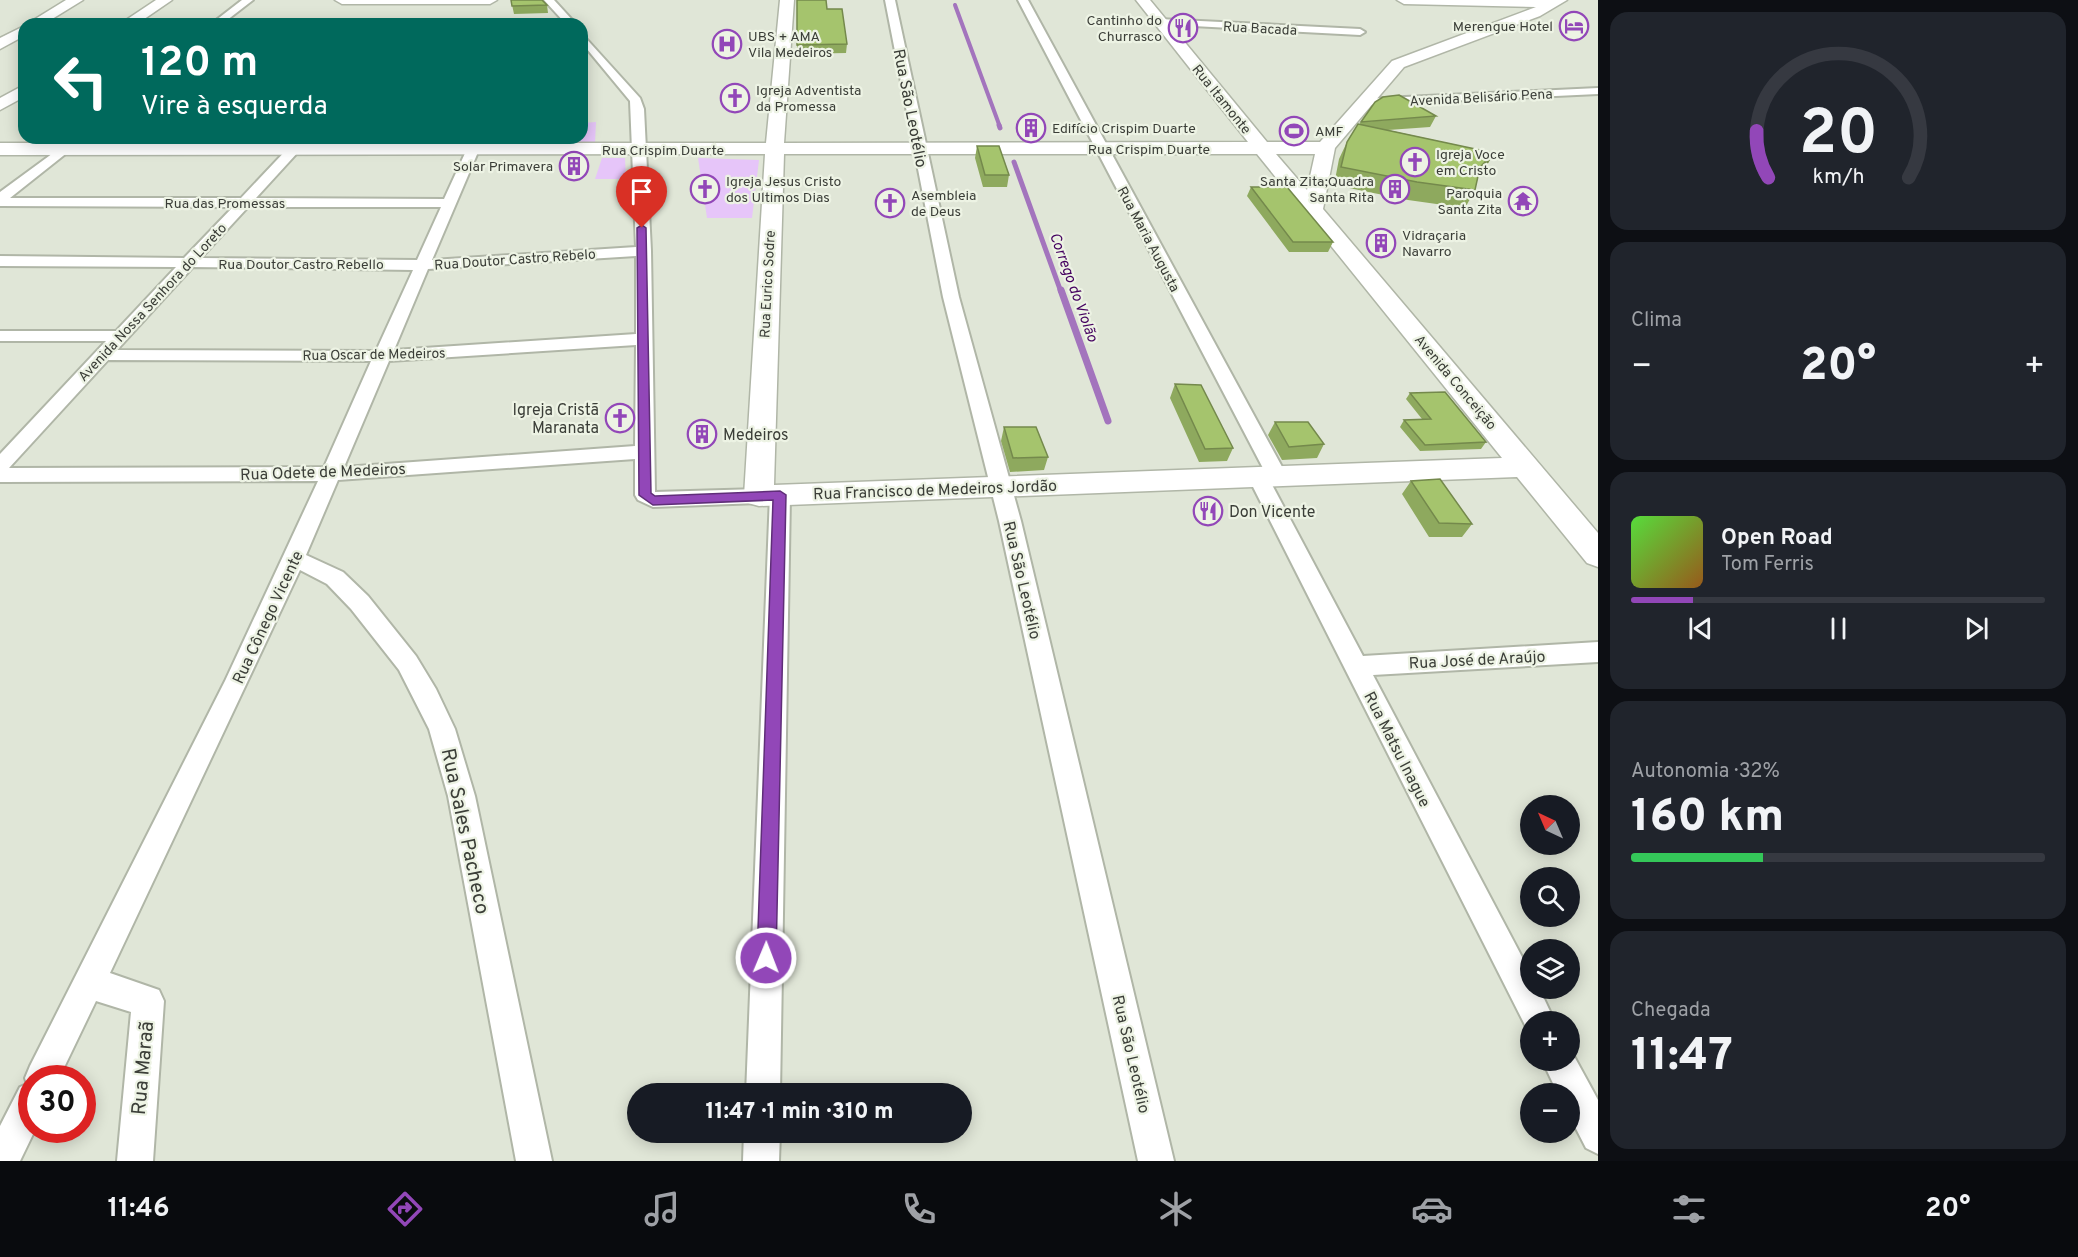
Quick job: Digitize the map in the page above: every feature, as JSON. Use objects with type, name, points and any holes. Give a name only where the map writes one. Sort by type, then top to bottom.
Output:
[{"type":"main road","points":[[44,18],[76,0]]},
{"type":"main road","points":[[136,18],[165,0]]},
{"type":"main road","points":[[342,0],[490,0]]},
{"type":"main road","points":[[412,17],[427,0]]},
{"type":"main road","name":"Rua Eurico Sodre","points":[[770,496],[766,275],[776,150],[779,73],[787,0]]},
{"type":"main road","name":"Rua Itamonte","points":[[1143,0],[1308,203]]},
{"type":"main road","points":[[1404,0],[1556,2]]},
{"type":"main road","points":[[1308,203],[1325,149],[1398,64],[1556,2]]},
{"type":"main road","points":[[0,44],[18,34]]},
{"type":"main road","points":[[0,105],[18,94]]},
{"type":"main road","name":"Rua Crispim Duarte","points":[[0,149],[58,145],[179,144]]},
{"type":"main road","name":"Rua Crispim Duarte","points":[[499,144],[638,150],[1325,149]]},
{"type":"main road","name":"Avenida Conceição","points":[[1308,203],[1598,555]]},
{"type":"main road","name":"Rua Francisco de Medeiros Jordão","points":[[770,496],[1525,467]]},
{"type":"street","points":[[224,18],[248,0]]},
{"type":"street","points":[[549,0],[566,18]]},
{"type":"street","name":"Rua São Leotélio","points":[[890,0],[951,297],[1000,487],[1156,1161]]},
{"type":"street","name":"Rua Maria Augusta","points":[[1023,0],[1267,476]]},
{"type":"street","name":"Rua Bacada","points":[[1160,22],[1360,32]]},
{"type":"street","name":"Rua Francisco de Medeiros Jordão","points":[[588,47],[636,100],[644,251],[645,495],[648,499],[770,496]]},
{"type":"street","name":"Avenida Belisário Pena","points":[[1363,102],[1598,91]]},
{"type":"street","name":"Avenida Nossa Senhora do Loreto","points":[[0,466],[299,144]]},
{"type":"street","name":"Rua Cônego Vicente","points":[[48,1065],[237,681],[333,474],[476,144]]},
{"type":"street","points":[[0,201],[58,145]]},
{"type":"street","name":"Rua das Promessas","points":[[0,201],[449,203]]},
{"type":"street","name":"Rua Doutor Castro Rebelo","points":[[422,265],[644,251]]},
{"type":"street","name":"Rua Doutor Castro Rebello","points":[[0,261],[422,265]]},
{"type":"street","points":[[0,336],[120,336]]},
{"type":"street","name":"Rua Oscar de Medeiros","points":[[103,355],[384,356],[644,339]]},
{"type":"street","points":[[0,438],[27,437]]},
{"type":"street","name":"Rua Odete de Medeiros","points":[[0,475],[333,474],[645,452]]},
{"type":"street","name":"Rua Matsu Inague","points":[[1267,476],[1355,666],[1533,1011]]},
{"type":"street","points":[[763,1083],[770,496]]},
{"type":"street","name":"Rua Sales Pacheco","points":[[294,558],[334,578],[349,591],[407,661],[422,683],[442,724],[465,805],[481,898],[534,1161]]},
{"type":"street","name":"Rua José de Araújo","points":[[1355,666],[1598,652]]},
{"type":"street","name":"Rua Maraã","points":[[89,982],[148,1001],[135,1161]]},
{"type":"street","points":[[1565,1071],[1598,1136]]},
{"type":"street","points":[[1,1161],[18,1128]]},
{"type":"street","points":[[761,1161],[762,1143]]},
{"type":"shaded area","points":[[596,122],[595,143],[588,143],[588,123]]},
{"type":"shaded area","points":[[602,158],[625,158],[626,179],[595,179]]},
{"type":"shaded area","points":[[698,158],[759,160],[752,218],[707,218]]},
{"type":"building","points":[[511,0],[542,0],[547,5],[512,6]]},
{"type":"building","points":[[797,0],[826,0],[827,9],[842,9],[847,44],[797,45]]},
{"type":"building","points":[[1399,95],[1436,116],[1361,122],[1375,102],[1383,97]]},
{"type":"building","points":[[1358,124],[1494,153],[1480,167],[1475,190],[1417,182],[1341,167],[1347,142]]},
{"type":"building","points":[[977,146],[999,146],[1009,175],[985,175]]},
{"type":"building","points":[[1251,187],[1287,187],[1333,242],[1293,242]]},
{"type":"building","points":[[1175,384],[1201,385],[1233,448],[1205,449]]},
{"type":"building","points":[[1445,392],[1486,442],[1425,445],[1404,420],[1431,419],[1410,393]]},
{"type":"building","points":[[1275,422],[1308,422],[1324,444],[1289,447]]},
{"type":"building","points":[[1004,427],[1036,427],[1048,457],[1013,458]]},
{"type":"building","points":[[1440,479],[1472,524],[1439,523],[1411,481]]},
{"type":"waterway","name":"Corrego do Violão","points":[[955,5],[1000,127]]},
{"type":"waterway","name":"Corrego do Violão","points":[[1014,162],[1061,292]]},
{"type":"waterway","name":"Corrego do Violão","points":[[1061,290],[1108,421]]},
{"type":"place","name":"Merengue Hotel","points":[[1574,26]]},
{"type":"place","name":"Cantinho do Churrasco","points":[[1183,28]]},
{"type":"place","name":"UBS + AMA Vila Medeiros","points":[[727,44]]},
{"type":"place","name":"Igreja Adventista da Promessa","points":[[735,98]]},
{"type":"place","name":"Edifício Crispim Duarte","points":[[1031,128]]},
{"type":"place","name":"AMF","points":[[1294,131]]},
{"type":"place","name":"Igreja Voce em Cristo","points":[[1415,162]]},
{"type":"place","name":"Solar Primavera","points":[[574,166]]},
{"type":"place","name":"Igreja Jesus Cristo dos Ultimos Dias","points":[[705,189]]},
{"type":"place","name":"Santa Zita;Quadra Santa Rita","points":[[1395,189]]},
{"type":"place","name":"Paroquia Santa Zita","points":[[1523,201]]},
{"type":"place","name":"Asembleia de Deus","points":[[890,203]]},
{"type":"place","name":"Vidraçaria Navarro","points":[[1381,243]]},
{"type":"place","name":"Igreja Cristã Maranata","points":[[620,418]]},
{"type":"place","name":"Medeiros","points":[[702,434]]},
{"type":"place","name":"Don Vicente","points":[[1208,511]]},
{"type":"route","points":[[642,228],[645,495],[648,499],[653,500],[780,495],[766,958]]}]
